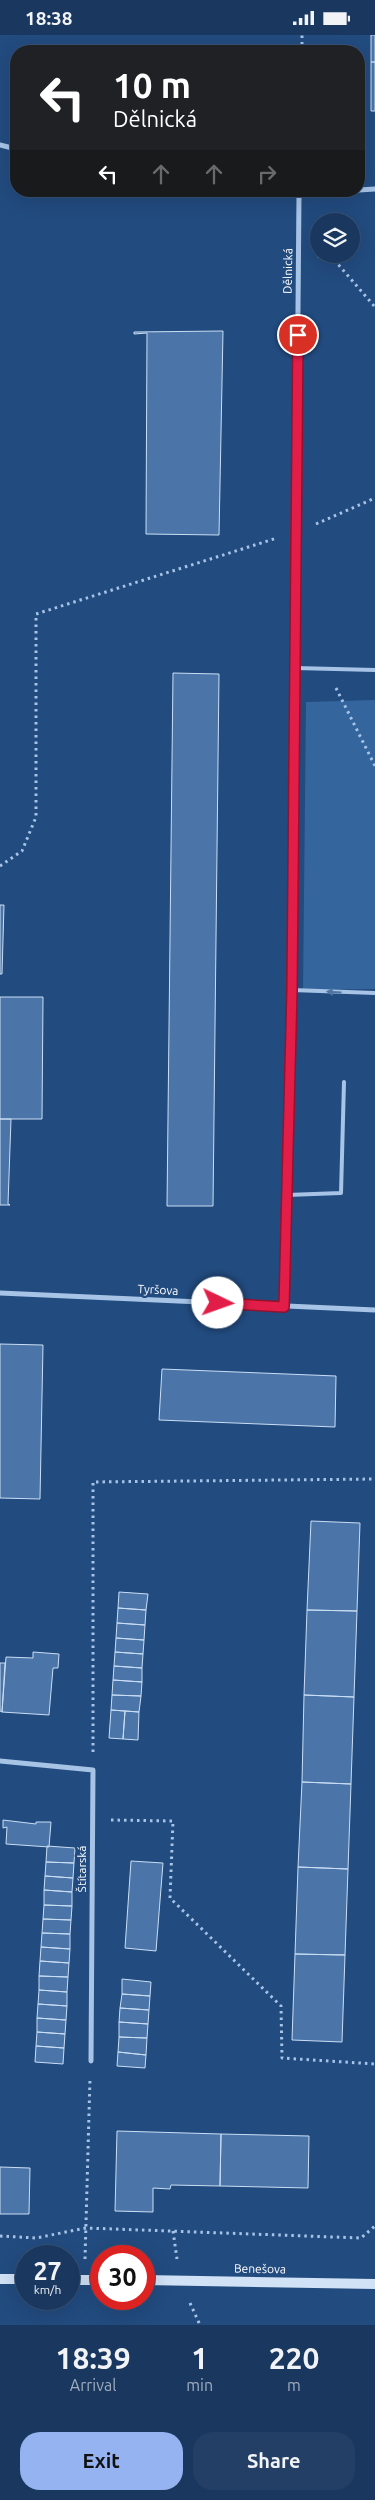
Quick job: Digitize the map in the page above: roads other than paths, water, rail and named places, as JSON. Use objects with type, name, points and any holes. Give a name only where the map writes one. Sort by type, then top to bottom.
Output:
[{"type":"street","name":"Dělnická","points":[[284,1307],[292,990],[299,197]]},
{"type":"street","name":"Tyršova","points":[[0,1293],[375,1310]]},
{"type":"street","name":"Štítarská","points":[[0,1761],[93,1770],[91,2061]]},
{"type":"street","points":[[0,2279],[15,2279]]},
{"type":"street","name":"Benešova","points":[[155,2280],[375,2285]]},
{"type":"lane","points":[[295,668],[375,670]]},
{"type":"lane","points":[[292,990],[375,993]]},
{"type":"lane","points":[[287,1195],[341,1193],[344,1083]]}]
